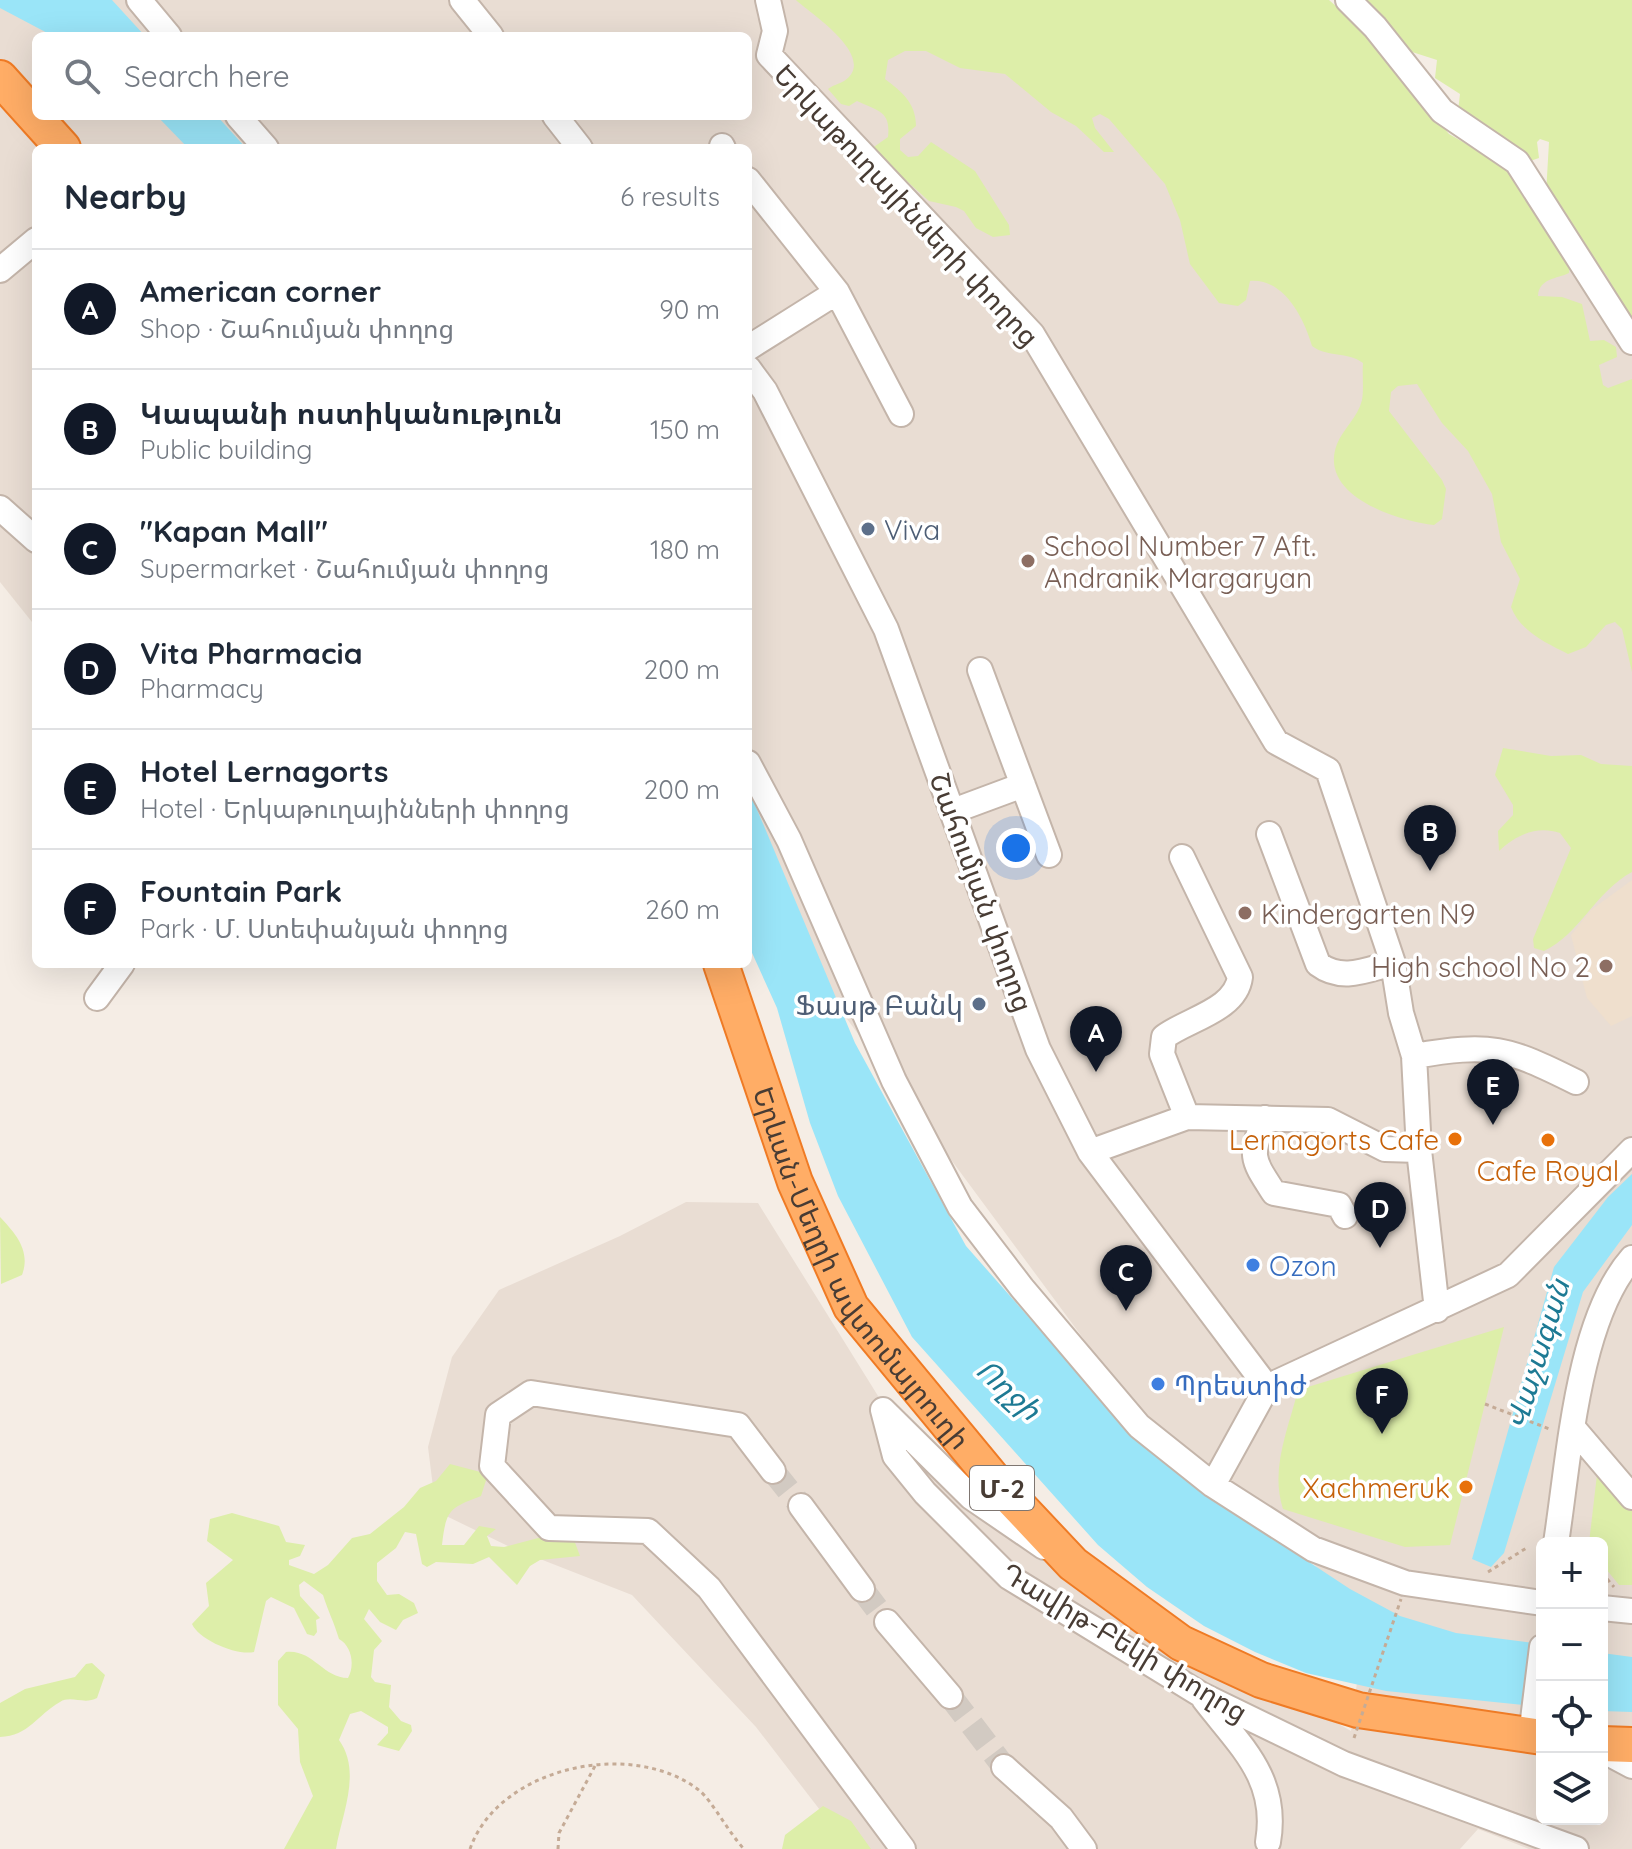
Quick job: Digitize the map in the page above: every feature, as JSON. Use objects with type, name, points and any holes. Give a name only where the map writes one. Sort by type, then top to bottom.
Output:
[{"type":"highway","points":[[0,78],[32,114]]},
{"type":"highway","points":[[38,120],[59,144]]},
{"type":"highway","name":"Երևան-Մեղրի ավտոմայրուղի","points":[[722,968],[795,1182],[851,1307],[994,1480],[1073,1564],[1181,1643],[1261,1680],[1358,1710],[1536,1731]]},
{"type":"highway","points":[[1608,1747],[1632,1745]]},
{"type":"street","points":[[139,0],[166,32]]},
{"type":"street","points":[[462,0],[488,32]]},
{"type":"street","name":"Երկաթուղայինների փողոց","points":[[768,0],[775,31],[769,55],[1032,334],[1276,742],[1328,770],[1393,963],[1401,1013],[1414,1056],[1419,1150],[1437,1310]]},
{"type":"street","points":[[1348,0],[1375,27],[1442,111],[1517,162],[1632,342]]},
{"type":"street","points":[[242,120],[262,144]]},
{"type":"street","points":[[558,120],[577,144]]},
{"type":"street","points":[[752,185],[837,292],[901,414]]},
{"type":"street","points":[[0,270],[32,243]]},
{"type":"street","points":[[752,345],[837,292]]},
{"type":"street","name":"Շահումյան փողոց","points":[[752,373],[765,391],[886,629],[1038,1049],[1090,1152],[1267,1387]]},
{"type":"street","points":[[0,508],[32,536]]},
{"type":"street","points":[[980,670],[1049,855]]},
{"type":"street","points":[[752,771],[789,840],[894,1081],[960,1207],[1022,1288],[1139,1426],[1213,1485],[1313,1549],[1405,1583],[1536,1602]]},
{"type":"street","points":[[953,811],[1023,785]]},
{"type":"street","points":[[1269,834],[1318,964],[1332,974],[1350,974],[1393,963]]},
{"type":"street","points":[[1182,857],[1240,977],[1239,989],[1229,1001],[1182,1024],[1164,1037],[1162,1054],[1187,1117]]},
{"type":"street","points":[[97,998],[119,968]]},
{"type":"street","points":[[1414,1056],[1471,1046],[1520,1054],[1576,1082]]},
{"type":"street","points":[[1090,1152],[1187,1117],[1328,1120],[1385,1149],[1419,1150]]},
{"type":"street","points":[[1265,1118],[1252,1149],[1254,1163],[1274,1193],[1339,1205],[1345,1216]]},
{"type":"street","points":[[1213,1485],[1267,1387],[1508,1275],[1632,1150]]},
{"type":"street","points":[[1557,1537],[1593,1326],[1623,1284],[1632,1258]]},
{"type":"street","points":[[773,1471],[738,1425],[531,1393],[498,1415],[492,1466],[549,1528],[648,1531],[709,1588],[903,1849]]},
{"type":"street","name":"Դավիթ-Բեկի փողոց","points":[[1073,1564],[971,1497],[883,1410],[895,1456],[925,1493],[1009,1577],[1200,1694],[1344,1764],[1576,1849]]},
{"type":"street","points":[[1574,1434],[1632,1497]]},
{"type":"street","points":[[801,1506],[862,1589]]},
{"type":"street","points":[[1608,1598],[1632,1611]]},
{"type":"street","points":[[887,1622],[950,1696]]},
{"type":"street","points":[[1200,1694],[1263,1779],[1273,1814],[1268,1842]]},
{"type":"street","points":[[1608,1751],[1632,1766]]},
{"type":"street","points":[[1004,1767],[1061,1818],[1084,1849]]},
{"type":"path","points":[[1485,1404],[1574,1434]]},
{"type":"path","points":[[1476,1573],[1487,1573],[1528,1547]]},
{"type":"path","points":[[1354,1738],[1401,1599]]},
{"type":"path","points":[[470,1849],[482,1823],[519,1791],[548,1775],[596,1764],[633,1765],[680,1780],[702,1792],[726,1830],[744,1849]]},
{"type":"path","points":[[558,1849],[559,1833],[596,1764]]},
{"type":"shaded area","points":[[0,0],[1081,0],[1557,197],[1632,0],[1632,1849],[1529,1849],[1478,1829],[1460,1849],[850,1849],[756,1727],[632,1595],[512,1548],[436,1511],[428,1447],[452,1357],[499,1290],[620,1236],[686,1202],[758,1203],[888,1412],[1099,1587],[1351,1731],[1365,1617],[1271,1520],[1145,1422],[752,890],[752,144],[32,144],[32,622],[0,582]]},
{"type":"shaded area","name":"High school No 2","points":[[1632,880],[1632,1016],[1611,1026],[1587,998],[1571,935],[1591,910]]},
{"type":"green space","points":[[796,0],[1329,0],[1363,30],[1449,134],[1510,169],[1570,263],[1569,273],[1545,282],[1538,296],[1562,297],[1582,304],[1590,341],[1604,340],[1616,347],[1617,357],[1599,365],[1603,385],[1608,388],[1632,379],[1632,672],[1622,629],[1615,622],[1606,625],[1586,647],[1568,654],[1535,635],[1515,615],[1511,607],[1520,579],[1501,542],[1492,494],[1468,451],[1442,423],[1417,384],[1398,386],[1391,392],[1389,411],[1442,480],[1446,489],[1442,519],[1434,525],[1401,518],[1364,502],[1349,491],[1339,478],[1334,462],[1337,444],[1362,400],[1363,363],[1312,346],[1298,312],[1273,286],[1250,281],[1246,300],[1238,306],[1219,303],[1190,264],[1180,220],[1165,184],[1109,119],[1100,114],[1092,118],[1095,128],[1114,152],[1104,152],[1076,126],[1051,112],[1005,74],[960,68],[926,51],[905,51],[888,60],[885,79],[907,99],[915,118],[916,126],[900,139],[900,150],[908,157],[918,156],[931,142],[975,171],[1009,225],[1010,235],[993,237],[976,228],[964,211],[929,201],[871,149],[888,137],[885,116],[857,101],[849,106],[841,104],[828,89],[844,81],[853,71],[853,60],[838,36]]},
{"type":"green space","points":[[1360,0],[1632,0],[1632,325],[1607,276],[1546,194],[1549,142],[1540,139],[1537,142],[1539,158],[1530,161],[1458,111],[1460,94],[1435,78],[1437,60],[1409,51]]},
{"type":"green space","points":[[1503,748],[1551,756],[1581,755],[1601,764],[1632,766],[1632,872],[1608,890],[1557,944],[1544,951],[1534,948],[1533,939],[1571,848],[1560,833],[1543,830],[1520,836],[1499,851],[1498,831],[1513,815],[1513,805],[1495,775]]},
{"type":"green space","points":[[0,1217],[16,1236],[25,1258],[22,1275],[1,1284]]},
{"type":"green space","points":[[1504,1327],[1450,1545],[1405,1547],[1283,1509],[1279,1464],[1298,1390]]},
{"type":"green space","points":[[450,1464],[488,1474],[481,1496],[451,1512],[445,1524],[442,1545],[464,1545],[479,1526],[496,1529],[487,1536],[491,1546],[504,1547],[542,1537],[574,1540],[580,1556],[540,1560],[530,1566],[517,1585],[489,1557],[473,1564],[436,1562],[427,1567],[422,1564],[416,1534],[405,1532],[396,1548],[377,1563],[377,1581],[387,1595],[399,1594],[414,1603],[418,1613],[403,1620],[396,1630],[380,1622],[369,1609],[364,1619],[382,1641],[374,1650],[371,1677],[375,1682],[391,1685],[389,1707],[401,1721],[411,1725],[412,1731],[399,1751],[377,1745],[388,1733],[388,1727],[361,1711],[350,1714],[339,1740],[346,1752],[350,1779],[336,1849],[284,1849],[313,1796],[300,1762],[298,1729],[278,1705],[278,1661],[286,1652],[295,1652],[332,1674],[348,1678],[351,1657],[347,1646],[339,1639],[323,1595],[304,1581],[299,1585],[300,1596],[320,1618],[316,1620],[317,1632],[314,1636],[307,1634],[294,1608],[271,1597],[266,1601],[254,1652],[238,1652],[202,1636],[192,1624],[209,1606],[206,1583],[233,1560],[207,1541],[210,1519],[232,1513],[279,1526],[286,1542],[305,1545],[300,1556],[289,1560],[289,1565],[314,1574],[328,1565],[352,1538],[370,1534],[404,1507],[420,1488],[436,1481]]},
{"type":"green space","points":[[1598,1466],[1632,1508],[1632,1585],[1619,1585],[1608,1571],[1608,1537],[1590,1537]]},
{"type":"green space","points":[[92,1663],[105,1675],[97,1698],[64,1700],[26,1729],[0,1737],[0,1703],[25,1689],[75,1677],[86,1664]]},
{"type":"green space","points":[[823,1806],[851,1821],[871,1849],[782,1849],[785,1835]]},
{"type":"water","points":[[0,0],[112,0],[141,32],[45,32],[0,8]]},
{"type":"water","points":[[161,120],[221,120],[242,144],[184,144]]},
{"type":"water","name":"Ողջի","points":[[752,798],[855,1043],[966,1246],[1123,1424],[1224,1506],[1350,1589],[1400,1616],[1456,1633],[1536,1643],[1536,1706],[1386,1691],[1306,1673],[1204,1626],[1147,1587],[1098,1545],[912,1337],[838,1196],[810,1123],[777,1008],[752,953]]},
{"type":"water","name":"Վաչագան","points":[[1632,1174],[1632,1225],[1583,1292],[1504,1553],[1491,1567],[1472,1559],[1554,1267],[1608,1197]]},
{"type":"water","points":[[1608,1654],[1632,1657],[1632,1712],[1608,1711]]},
{"type":"tunnel","points":[[773,1471],[801,1506]]},
{"type":"tunnel","points":[[862,1589],[887,1622]]},
{"type":"tunnel","points":[[950,1696],[1004,1767]]},
{"type":"place","name":"Viva","points":[[868,529]]},
{"type":"place","name":"School Number 7 Aft. Andranik Margaryan","points":[[1028,561]]},
{"type":"place","name":"Կապանի ոստիկանություն","points":[[1430,871]]},
{"type":"place","name":"Kindergarten N9","points":[[1245,913]]},
{"type":"place","name":"High school No 2","points":[[1606,966]]},
{"type":"place","name":"Ֆասթ Բանկ","points":[[979,1004]]},
{"type":"place","name":"American corner","points":[[1096,1072]]},
{"type":"place","name":"Hotel Lernagorts","points":[[1493,1125]]},
{"type":"place","name":"Lernagorts Cafe","points":[[1455,1139]]},
{"type":"place","name":"Cafe Royal","points":[[1548,1140]]},
{"type":"place","name":"Vita Pharmacia","points":[[1380,1248]]},
{"type":"place","name":"Ozon","points":[[1253,1265]]},
{"type":"place","name":"\"Kapan Mall\"","points":[[1126,1311]]},
{"type":"place","name":"Պրեստիժ","points":[[1158,1384]]},
{"type":"place","name":"Fountain Park","points":[[1382,1434]]},
{"type":"place","name":"Xachmeruk","points":[[1466,1487]]}]
